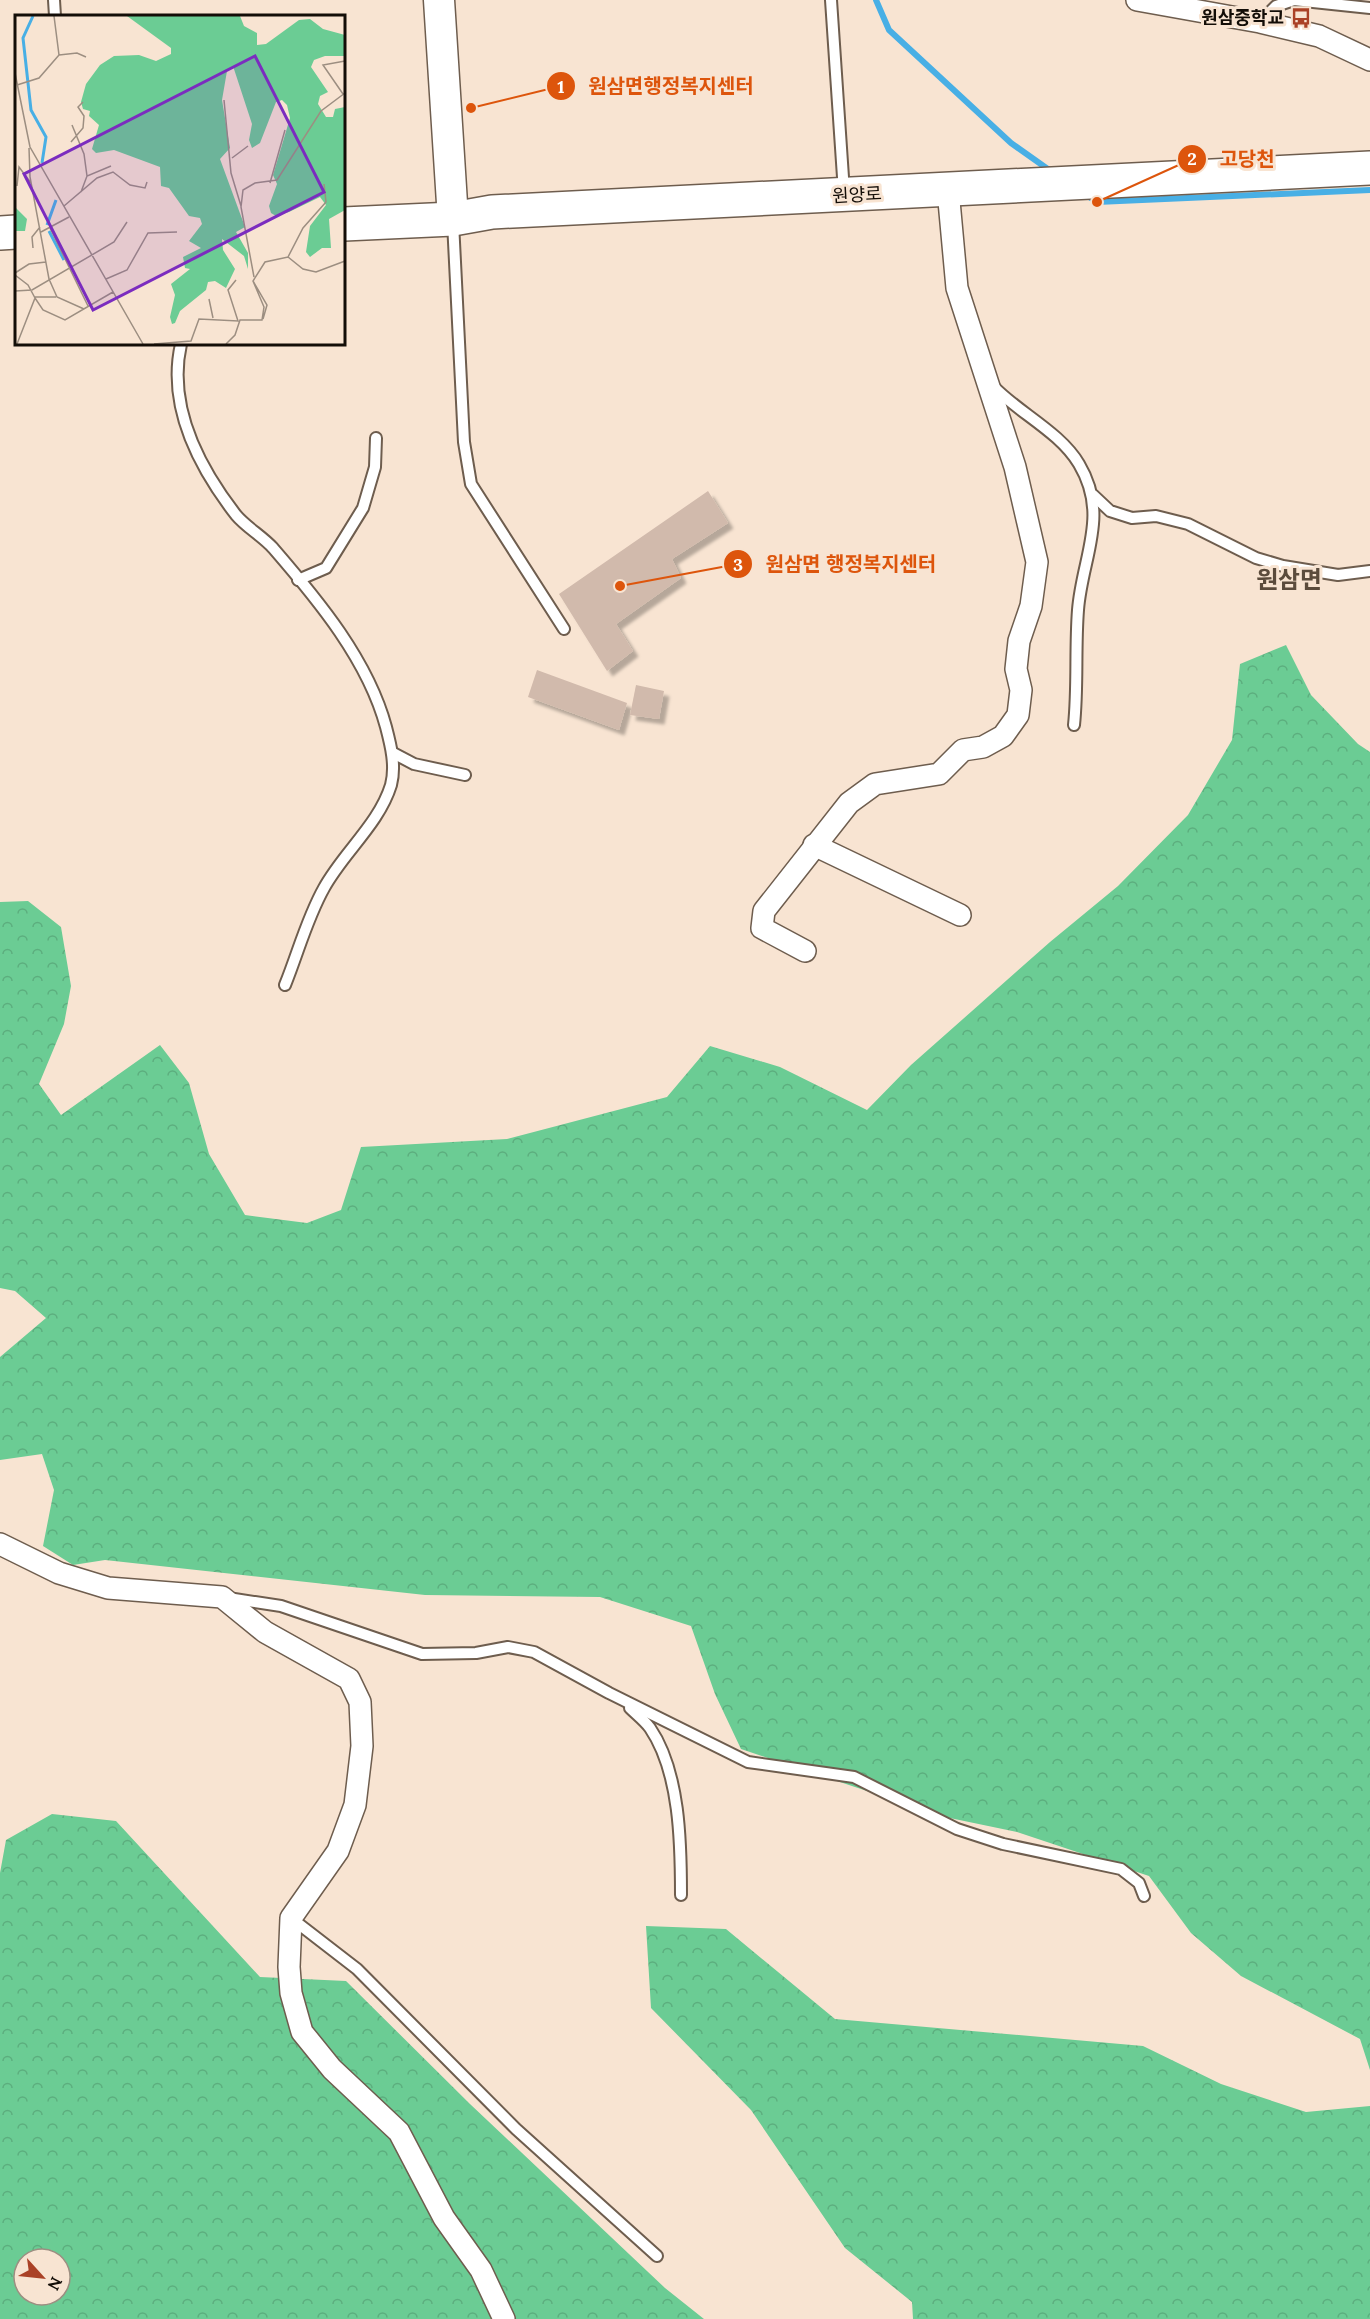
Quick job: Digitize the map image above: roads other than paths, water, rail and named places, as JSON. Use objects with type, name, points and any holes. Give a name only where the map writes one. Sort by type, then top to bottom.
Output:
[{"type":"main road","name":"원양로","points":[[345,224],[453,219],[492,212],[1370,168]]},
{"type":"main road","points":[[0,233],[15,232]]},
{"type":"street","points":[[440,0],[453,219]]},
{"type":"street","points":[[1137,0],[1260,22],[1319,36],[1370,60]]},
{"type":"street","points":[[805,951],[762,928],[764,911],[849,803],[875,784],[939,774],[963,750],[983,747],[1003,736],[1018,715],[1022,690],[1016,669],[1019,641],[1031,606],[1037,562],[1015,467],[957,288],[948,190]]},
{"type":"street","points":[[814,845],[960,915]]},
{"type":"street","points":[[0,1544],[59,1573],[108,1588],[222,1597],[265,1632],[350,1679],[360,1702],[362,1746],[355,1805],[338,1851],[291,1918],[289,1967],[291,1994],[302,2032],[332,2069],[399,2132],[444,2218],[481,2270],[504,2319]]},
{"type":"lane","points":[[54,0],[55,15]]},
{"type":"lane","points":[[831,0],[844,196]]},
{"type":"lane","points":[[1260,22],[1276,6],[1294,0],[1370,8]]},
{"type":"lane","points":[[453,219],[463,431],[471,484],[564,628]]},
{"type":"lane","points":[[181,345],[176,368],[186,431],[205,468],[237,516],[271,546],[350,647],[381,706],[393,753],[391,785],[365,831],[343,858],[323,890],[285,985]]},
{"type":"lane","points":[[985,378],[1006,400],[1062,444],[1078,463],[1093,495],[1110,511],[1132,518],[1155,516],[1188,524],[1256,558],[1283,566],[1338,575],[1370,571]]},
{"type":"lane","points":[[298,580],[326,568],[363,508],[375,466],[376,438]]},
{"type":"lane","points":[[1074,725],[1078,693],[1078,609],[1094,526],[1093,495]]},
{"type":"lane","points":[[393,753],[414,764],[465,775]]},
{"type":"lane","points":[[222,1597],[281,1606],[422,1654],[476,1653],[508,1647],[534,1652],[624,1701],[748,1762],[854,1777],[957,1829],[1004,1844],[1121,1869],[1139,1883],[1144,1896]]},
{"type":"lane","points":[[624,1701],[650,1728],[669,1768],[681,1848],[681,1895]]},
{"type":"lane","points":[[291,1918],[357,1969],[516,2129],[657,2256]]},
{"type":"waterway","points":[[876,0],[889,30],[1011,143],[1052,172]]},
{"type":"waterway","points":[[1086,195],[1097,202],[1370,190]]},
{"type":"place","name":"원삼중학교","points":[[1301,18]]},
{"type":"place","name":"원삼면행정복지센터","points":[[471,108]]},
{"type":"place","name":"고당천","points":[[1097,202]]},
{"type":"place","name":"원삼면 행정복지센터","points":[[620,586]]},
{"type":"district","name":"원삼면","points":[[1289,580]]}]
